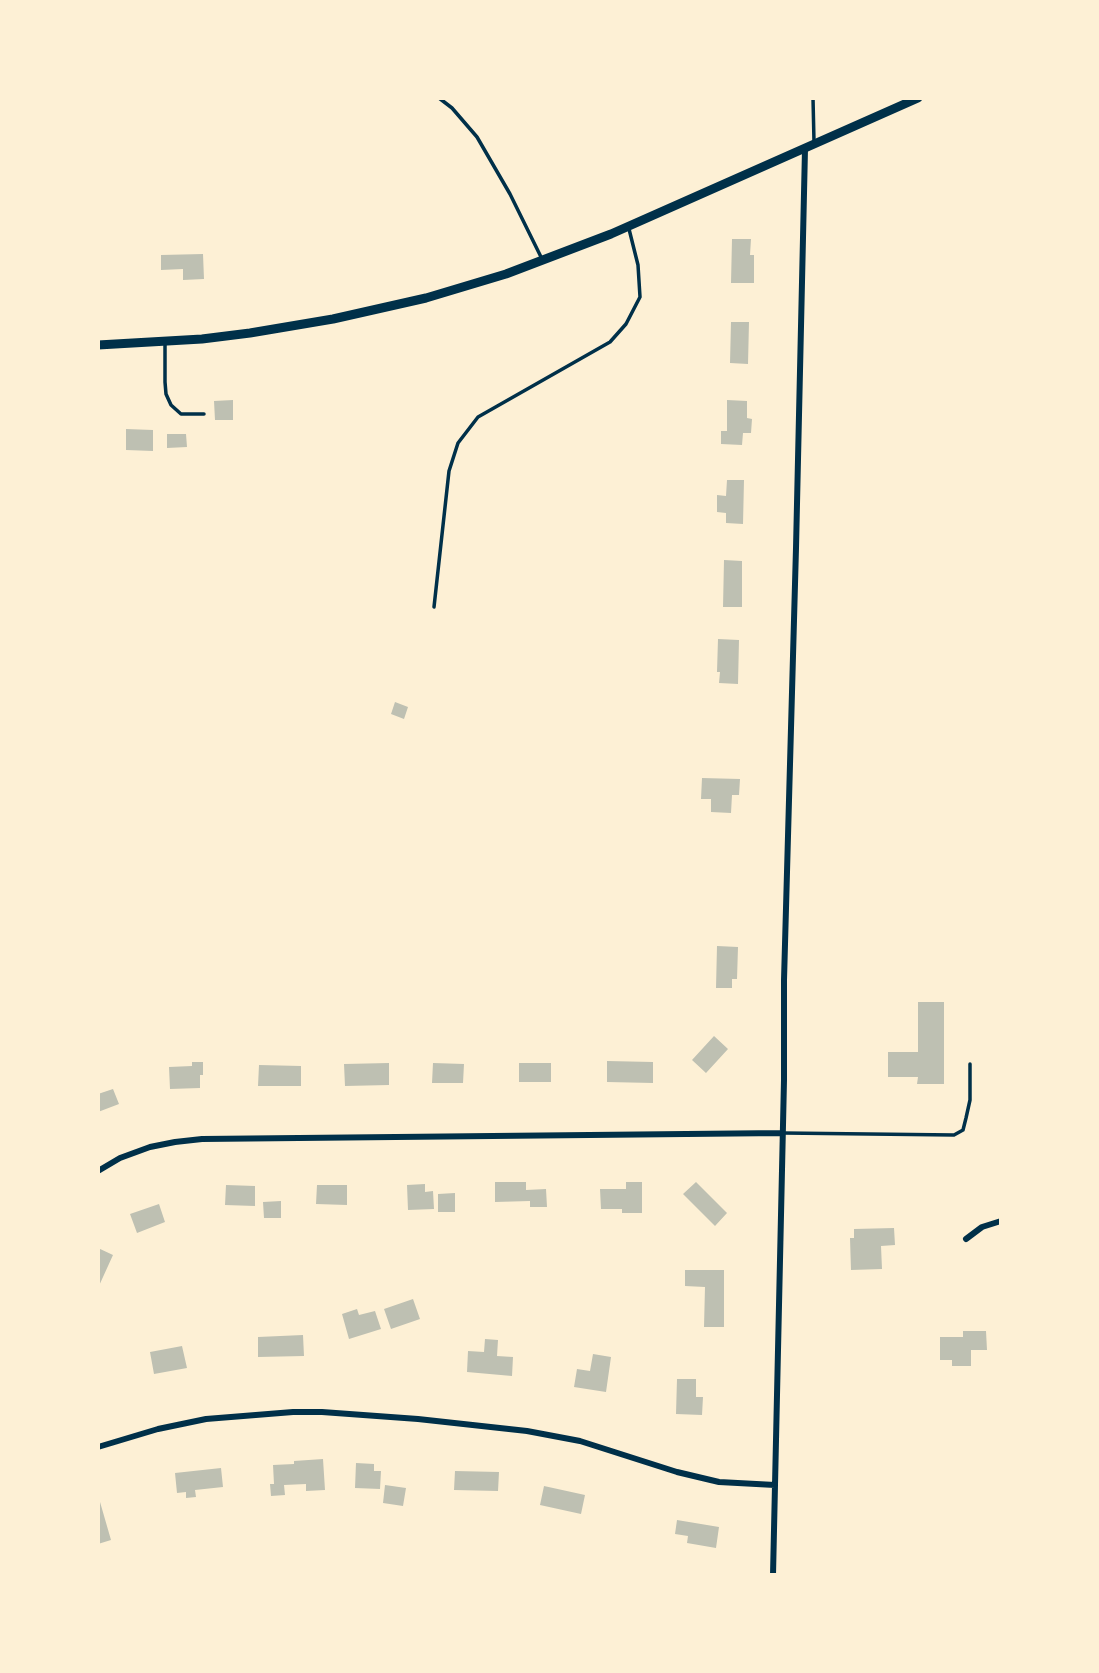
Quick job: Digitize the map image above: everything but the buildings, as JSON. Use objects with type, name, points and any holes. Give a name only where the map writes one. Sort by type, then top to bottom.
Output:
[{"type":"main road","points":[[98,345],[250,333],[333,319],[426,298],[506,274],[629,226],[918,98]]},
{"type":"street","points":[[774,1575],[784,981],[810,146]]},
{"type":"street","points":[[101,1169],[120,1158],[150,1147],[202,1139],[783,1133]]},
{"type":"street","points":[[966,1239],[982,1227],[1001,1221]]},
{"type":"street","points":[[98,1447],[158,1429],[206,1419],[322,1412],[527,1431],[580,1441],[677,1472],[727,1483],[775,1485]]},
{"type":"lane","points":[[439,98],[452,108],[477,137],[510,194],[542,259]]},
{"type":"lane","points":[[810,146],[813,98]]},
{"type":"lane","points":[[435,607],[449,471],[457,443],[478,417],[610,342],[626,324],[640,297],[639,265],[629,226]]},
{"type":"lane","points":[[166,341],[165,382],[171,405],[181,414],[204,414]]},
{"type":"lane","points":[[783,1133],[954,1135],[963,1130],[966,1118],[970,1100],[970,1064]]}]
